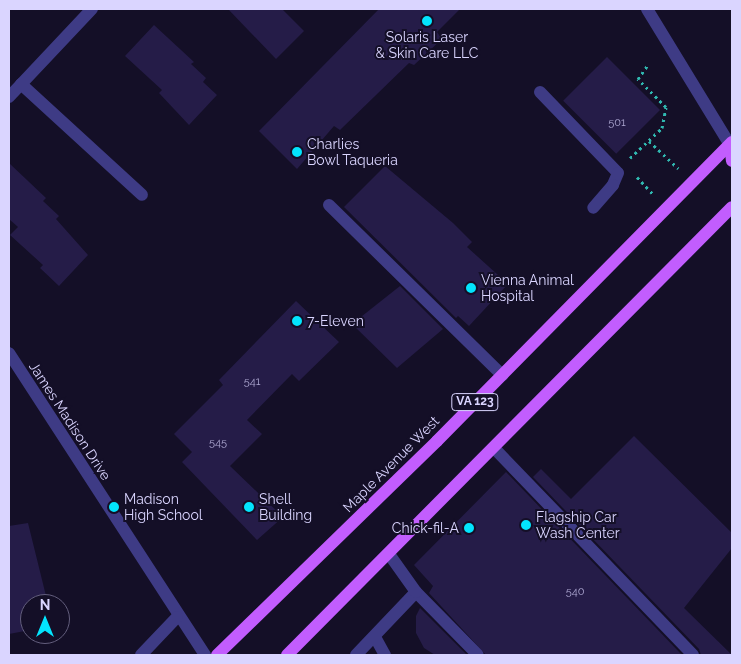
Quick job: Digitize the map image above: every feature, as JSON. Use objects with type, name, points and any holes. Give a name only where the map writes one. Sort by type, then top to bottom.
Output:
[{"type":"main road","points":[[731,145],[732,161]]},
{"type":"main road","name":"Maple Avenue West","points":[[217,655],[502,375],[731,145]]},
{"type":"main road","points":[[288,655],[732,207]]},
{"type":"street","points":[[9,97],[92,9]]},
{"type":"street","points":[[647,9],[731,145]]},
{"type":"street","points":[[21,84],[142,195]]},
{"type":"street","points":[[540,92],[618,173],[613,186],[593,208]]},
{"type":"street","points":[[329,205],[502,375]]},
{"type":"street","name":"James Madison Drive","points":[[9,353],[177,617],[204,655]]},
{"type":"street","points":[[494,448],[693,655]]},
{"type":"street","points":[[389,554],[416,592],[478,655]]},
{"type":"street","points":[[356,655],[416,592]]},
{"type":"street","points":[[141,655],[177,617]]},
{"type":"street","points":[[375,637],[385,655]]},
{"type":"path","points":[[630,165],[630,159],[662,128],[666,107],[638,79],[649,63]]},
{"type":"path","points":[[649,141],[678,168]]},
{"type":"path","points":[[631,171],[654,195]]},
{"type":"building","points":[[228,9],[282,9],[304,31],[276,59]]},
{"type":"building","points":[[379,9],[460,9],[437,32],[442,39],[414,65],[409,63],[340,130],[334,126],[297,169],[259,131]]},
{"type":"building","points":[[154,25],[194,62],[191,64],[206,78],[203,82],[217,95],[189,125],[159,93],[162,90],[125,56]]},
{"type":"building","points":[[607,57],[660,110],[616,154],[563,101]]},
{"type":"building","points":[[9,163],[46,198],[43,201],[59,216],[56,219],[88,255],[59,286],[40,268],[43,265],[10,235],[18,227],[9,219]]},
{"type":"building","points":[[385,166],[453,223],[472,242],[467,247],[508,284],[469,326],[458,316],[456,318],[344,207]]},
{"type":"building","points":[[400,286],[443,329],[397,368],[352,324]]},
{"type":"building","points":[[296,301],[339,342],[299,381],[292,374],[247,420],[262,434],[230,466],[283,517],[257,540],[182,462],[192,452],[174,434],[223,385],[219,380]]},
{"type":"building","points":[[634,436],[732,533],[732,548],[684,608],[732,655],[701,655],[699,649],[533,477],[541,469],[571,499]]},
{"type":"building","name":"Flagship Car Wash Center","points":[[506,472],[682,655],[486,655],[429,593],[433,586],[414,565]]},
{"type":"building","points":[[28,523],[46,594],[20,594],[20,632],[9,634],[9,526]]},
{"type":"building","points":[[420,608],[467,655],[435,655],[424,648],[416,633],[416,616]]},
{"type":"place","name":"Solaris Laser & Skin Care LLC","points":[[427,21]]},
{"type":"place","name":"Charlies Bowl Taqueria","points":[[297,152]]},
{"type":"place","name":"Vienna Animal Hospital","points":[[471,288]]},
{"type":"place","name":"7-Eleven","points":[[297,321]]},
{"type":"place","name":"Madison High School","points":[[114,507]]},
{"type":"place","name":"Shell Building","points":[[249,507]]},
{"type":"place","name":"Flagship Car Wash Center","points":[[526,525]]},
{"type":"place","name":"Chick-fil-A","points":[[469,528]]}]
